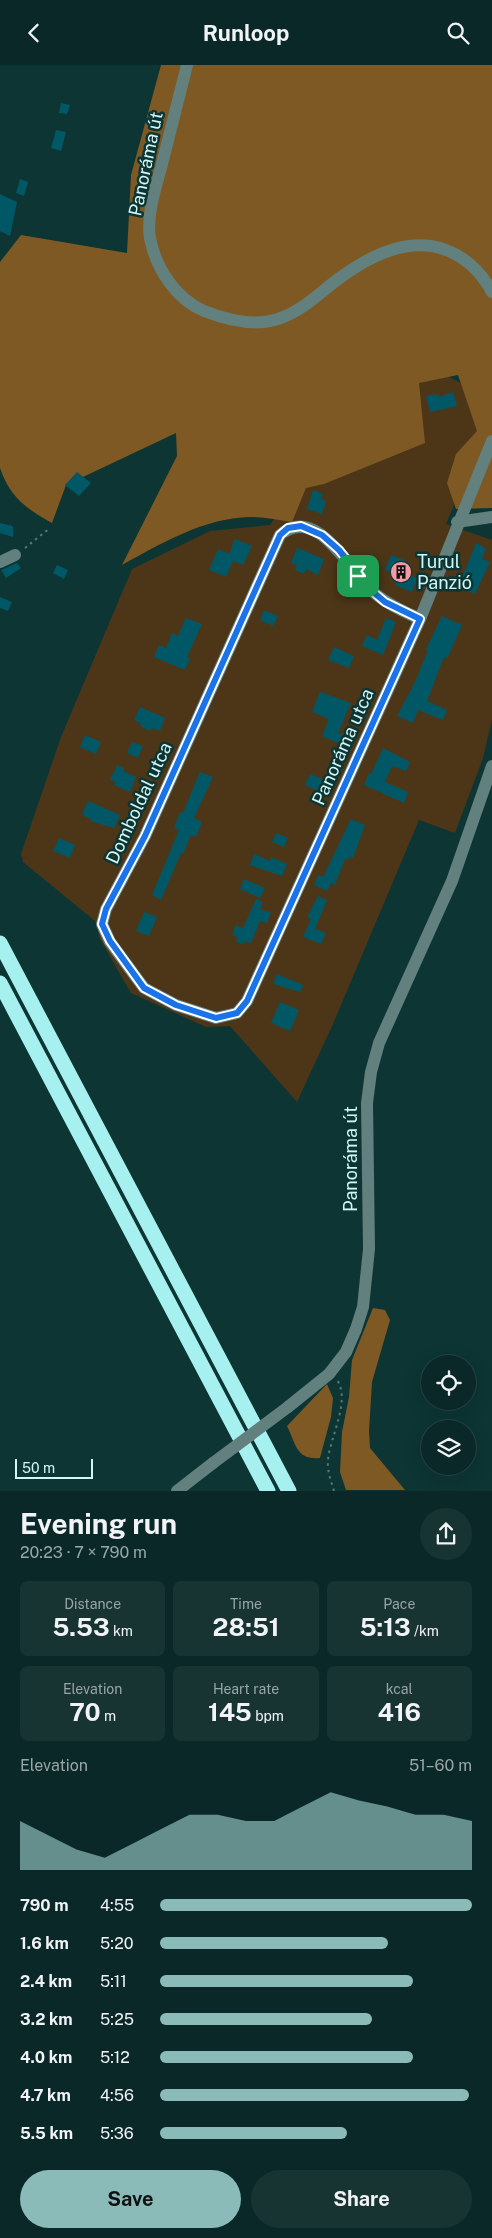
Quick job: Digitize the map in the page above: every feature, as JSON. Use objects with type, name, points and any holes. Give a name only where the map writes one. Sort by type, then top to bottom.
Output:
[{"type":"highway","points":[[0,943],[289,1491]]},
{"type":"highway","points":[[0,983],[268,1491]]},
{"type":"street","name":"Panoráma út","points":[[187,65],[151,212],[150,237],[158,262],[169,283],[180,296],[195,307],[236,321],[258,322],[277,319],[307,305],[340,277],[382,253],[403,247],[421,245],[438,247],[456,254],[473,266],[492,292]]},
{"type":"street","name":"Panoráma utca","points":[[237,1013],[247,1001],[420,619],[457,523],[492,441]]},
{"type":"street","points":[[457,523],[492,517]]},
{"type":"street","name":"Domboldal utca","points":[[237,1013],[216,1018],[176,1005],[144,988],[110,941],[102,924],[106,909],[145,836],[280,535],[288,528],[301,526],[322,535],[339,550],[372,591],[385,602],[420,619]]},
{"type":"street","points":[[0,562],[15,555]]},
{"type":"street","name":"Panoráma út","points":[[177,1491],[288,1407],[329,1373],[346,1351],[356,1329],[363,1307],[369,1249],[367,1103],[372,1072],[380,1043],[452,881],[492,766]]},
{"type":"path","points":[[15,555],[50,528]]},
{"type":"path","points":[[329,1373],[338,1382],[342,1401],[328,1460],[328,1473],[334,1491]]},
{"type":"shaded area","points":[[161,65],[492,65],[492,508],[456,509],[447,483],[456,454],[477,431],[458,375],[419,383],[425,443],[324,484],[306,488],[292,522],[250,517],[216,522],[184,533],[122,565],[177,456],[176,433],[66,485],[52,523],[26,507],[14,494],[0,468],[0,262],[21,235],[127,253],[131,175]]},
{"type":"shaded area","points":[[416,360],[486,396],[492,416],[446,524],[492,540],[492,719],[483,758],[455,833],[419,820],[333,1024],[297,1102],[230,1026],[206,1027],[131,993],[100,939],[95,921],[23,862],[21,854],[61,737],[132,569],[210,531],[270,525],[309,466]]},
{"type":"shaded area","points":[[373,1308],[385,1310],[390,1320],[372,1382],[369,1431],[370,1448],[405,1490],[346,1490],[340,1472],[342,1432],[349,1397],[352,1360]]},
{"type":"shaded area","points":[[327,1384],[333,1398],[331,1417],[320,1458],[312,1458],[301,1453],[295,1445],[287,1426]]},
{"type":"building","points":[[61,103],[70,105],[67,114],[59,113]]},
{"type":"building","points":[[56,130],[66,132],[61,151],[51,148]]},
{"type":"building","points":[[20,179],[28,182],[24,196],[16,193]]},
{"type":"building","points":[[0,194],[17,202],[10,236],[0,231]]},
{"type":"building","points":[[453,392],[457,406],[430,412],[426,396],[438,394],[439,397]]},
{"type":"building","points":[[77,472],[91,483],[79,496],[65,485]]},
{"type":"building","points":[[313,490],[323,494],[321,499],[326,501],[322,514],[307,509]]},
{"type":"building","points":[[0,523],[13,526],[13,537],[0,533]]},
{"type":"building","points":[[235,539],[252,546],[243,565],[233,561],[226,577],[209,570],[218,549],[229,554]]},
{"type":"building","points":[[476,543],[486,548],[482,559],[490,562],[475,594],[465,590],[468,585],[460,583]]},
{"type":"building","points":[[297,548],[324,559],[318,575],[306,569],[304,574],[295,570],[297,565],[291,563]]},
{"type":"building","name":"Turul Panzió","points":[[391,555],[406,561],[404,566],[412,569],[409,575],[417,578],[412,592],[395,585],[399,575],[385,570]]},
{"type":"building","points":[[17,563],[21,568],[6,578],[1,570]]},
{"type":"building","points":[[57,565],[68,570],[64,579],[53,573]]},
{"type":"building","points":[[0,597],[12,602],[8,611],[0,608]]},
{"type":"building","points":[[264,610],[278,616],[273,626],[260,620]]},
{"type":"building","points":[[442,616],[462,625],[447,659],[444,657],[427,701],[447,710],[443,720],[418,710],[413,723],[397,716],[415,682],[428,650],[426,649]]},
{"type":"building","points":[[186,618],[202,624],[187,657],[190,658],[185,670],[154,657],[159,645],[166,648],[172,633],[178,636]]},
{"type":"building","points":[[386,618],[396,622],[383,655],[362,646],[367,635],[377,640]]},
{"type":"building","points":[[334,647],[354,656],[349,668],[328,660]]},
{"type":"building","points":[[320,692],[351,703],[338,733],[344,735],[340,744],[322,736],[329,719],[312,712]]},
{"type":"building","points":[[140,707],[165,718],[160,731],[152,728],[150,731],[140,726],[141,723],[134,720]]},
{"type":"building","points":[[85,735],[101,742],[96,754],[80,747]]},
{"type":"building","points":[[132,742],[143,746],[138,758],[127,753]]},
{"type":"building","points":[[383,748],[410,762],[406,771],[392,766],[385,782],[408,792],[404,803],[364,785]]},
{"type":"building","points":[[117,765],[124,768],[123,771],[136,777],[130,792],[114,785],[116,782],[110,780]]},
{"type":"building","points":[[200,772],[213,777],[194,818],[202,822],[196,837],[191,835],[183,854],[181,853],[161,900],[152,895],[179,830],[174,828],[180,812],[183,813]]},
{"type":"building","points":[[310,774],[325,780],[320,792],[305,785]]},
{"type":"building","points":[[88,801],[120,815],[114,828],[90,821],[91,819],[82,815]]},
{"type":"building","points":[[351,819],[365,825],[353,858],[345,859],[335,885],[331,883],[327,891],[314,885],[318,875],[323,877]]},
{"type":"building","points":[[276,833],[288,838],[284,847],[272,842]]},
{"type":"building","points":[[59,838],[75,845],[70,858],[53,851]]},
{"type":"building","points":[[254,854],[270,861],[271,857],[287,864],[282,876],[250,865]]},
{"type":"building","points":[[244,879],[265,888],[260,898],[240,889]]},
{"type":"building","points":[[318,896],[327,900],[315,929],[326,933],[321,944],[303,937],[311,919],[307,917]]},
{"type":"building","points":[[256,899],[263,902],[260,909],[271,913],[267,923],[260,921],[251,943],[245,941],[244,945],[236,942],[238,937],[232,935],[236,925],[243,928]]},
{"type":"building","points":[[144,912],[157,917],[149,936],[136,931]]},
{"type":"building","points":[[277,974],[303,985],[300,992],[273,984]]},
{"type":"building","points":[[280,1002],[299,1010],[290,1031],[271,1023]]},
{"type":"place","name":"Turul Panzió","points":[[401,572]]},
{"type":"route","points":[[301,526],[322,535],[339,550],[358,576],[385,602],[420,619],[247,1001],[237,1013],[216,1018],[176,1005],[144,988],[134,975],[110,941],[102,924],[106,909],[145,836],[280,535],[288,528],[301,526]]}]
